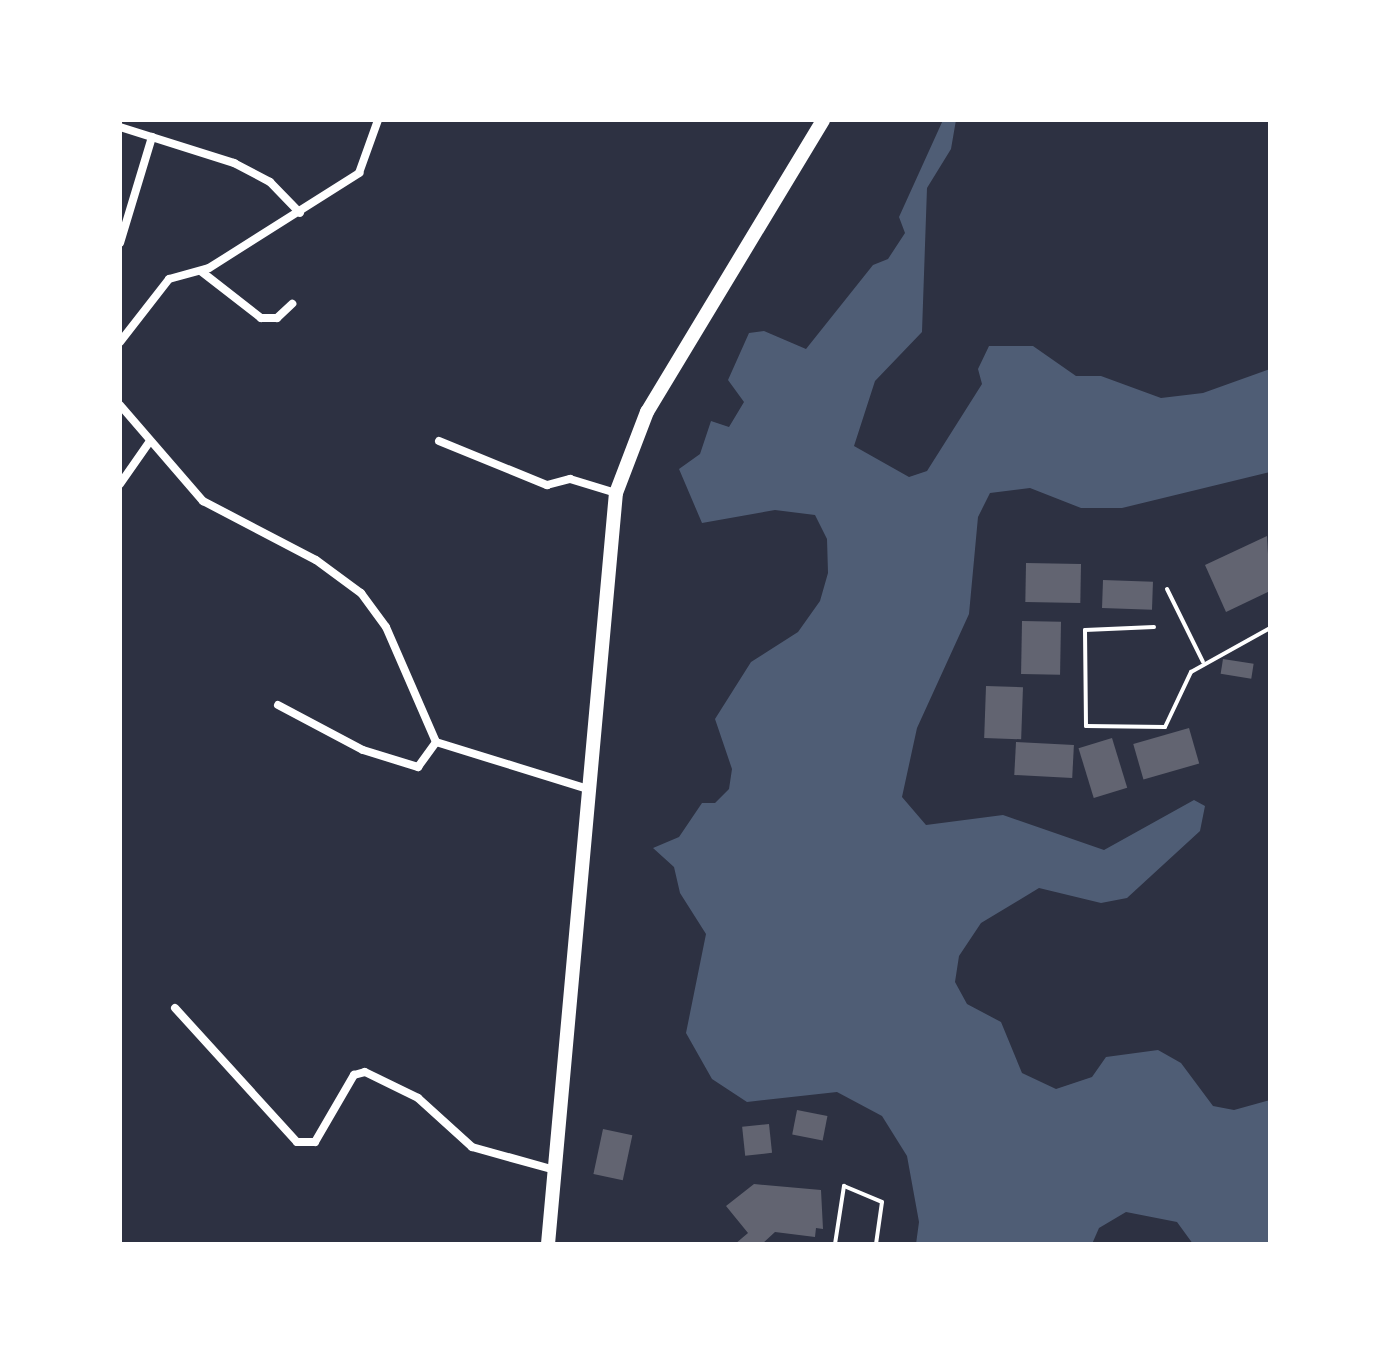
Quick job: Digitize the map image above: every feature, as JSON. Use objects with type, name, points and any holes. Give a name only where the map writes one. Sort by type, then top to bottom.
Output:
[{"type":"highway","points":[[548,1244],[585,788],[616,493],[647,412],[823,120]]},
{"type":"street","points":[[120,342],[169,279],[202,272],[359,173],[378,120]]},
{"type":"street","points":[[120,127],[244,168],[300,213]]},
{"type":"street","points":[[120,243],[152,137]]},
{"type":"street","points":[[202,272],[261,318],[277,318],[292,304]]},
{"type":"street","points":[[120,405],[214,509],[294,548],[361,593],[386,627],[436,742],[585,788]]},
{"type":"street","points":[[120,484],[150,441]]},
{"type":"street","points":[[439,441],[547,485],[570,479],[616,493]]},
{"type":"street","points":[[278,705],[363,750],[418,767],[436,742]]},
{"type":"street","points":[[175,1008],[297,1142],[315,1142],[354,1075],[365,1072],[418,1098],[472,1147],[556,1170]]},
{"type":"lane","points":[[1167,589],[1203,662]]},
{"type":"lane","points":[[1154,627],[1085,630],[1086,726],[1165,727],[1183,684],[1203,662],[1270,628]]},
{"type":"lane","points":[[835,1244],[844,1186],[882,1202],[876,1244]]},
{"type":"water","points":[[943,120],[956,120],[951,149],[927,188],[922,332],[875,381],[854,446],[909,477],[927,471],[982,384],[978,369],[989,346],[1033,346],[1076,376],[1101,376],[1161,398],[1203,393],[1270,369],[1270,472],[1122,508],[1081,508],[1030,488],[990,493],[978,517],[969,614],[917,728],[902,797],[926,825],[1003,815],[1104,850],[1194,800],[1205,806],[1200,831],[1127,898],[1101,903],[1039,888],[981,923],[959,956],[955,982],[967,1004],[1001,1022],[1022,1073],[1056,1089],[1092,1077],[1106,1057],[1158,1050],[1181,1063],[1213,1106],[1234,1110],[1270,1100],[1270,1244],[1193,1244],[1177,1222],[1126,1212],[1099,1228],[1092,1244],[916,1244],[919,1222],[907,1156],[882,1116],[837,1092],[747,1102],[712,1079],[686,1033],[706,934],[680,893],[674,867],[653,848],[679,837],[702,803],[715,803],[729,789],[732,769],[715,719],[751,662],[798,632],[820,601],[828,573],[827,539],[815,515],[775,510],[702,523],[679,469],[700,454],[711,421],[729,427],[744,402],[728,380],[749,333],[764,331],[806,349],[873,265],[888,259],[905,233],[899,217]]},
{"type":"building","points":[[1267,536],[1270,591],[1226,612],[1205,565]]},
{"type":"building","points":[[1026,563],[1081,564],[1080,603],[1025,602]]},
{"type":"building","points":[[1103,580],[1153,582],[1152,610],[1102,608]]},
{"type":"building","points":[[1022,621],[1061,622],[1060,675],[1021,674]]},
{"type":"building","points":[[1223,659],[1254,664],[1251,679],[1221,674]]},
{"type":"building","points":[[986,686],[1023,687],[1021,739],[984,738]]},
{"type":"building","points":[[1189,728],[1199,764],[1143,780],[1133,744]]},
{"type":"building","points":[[1112,738],[1127,788],[1094,798],[1079,748]]},
{"type":"building","points":[[1016,742],[1074,745],[1072,778],[1014,775]]},
{"type":"building","points":[[797,1110],[827,1116],[823,1140],[792,1135]]},
{"type":"building","points":[[769,1124],[772,1153],[745,1156],[742,1127]]},
{"type":"building","points":[[603,1129],[632,1135],[623,1180],[593,1174]]},
{"type":"building","points":[[754,1184],[821,1190],[823,1229],[816,1228],[815,1237],[775,1232],[762,1244],[735,1244],[748,1233],[726,1206]]}]
